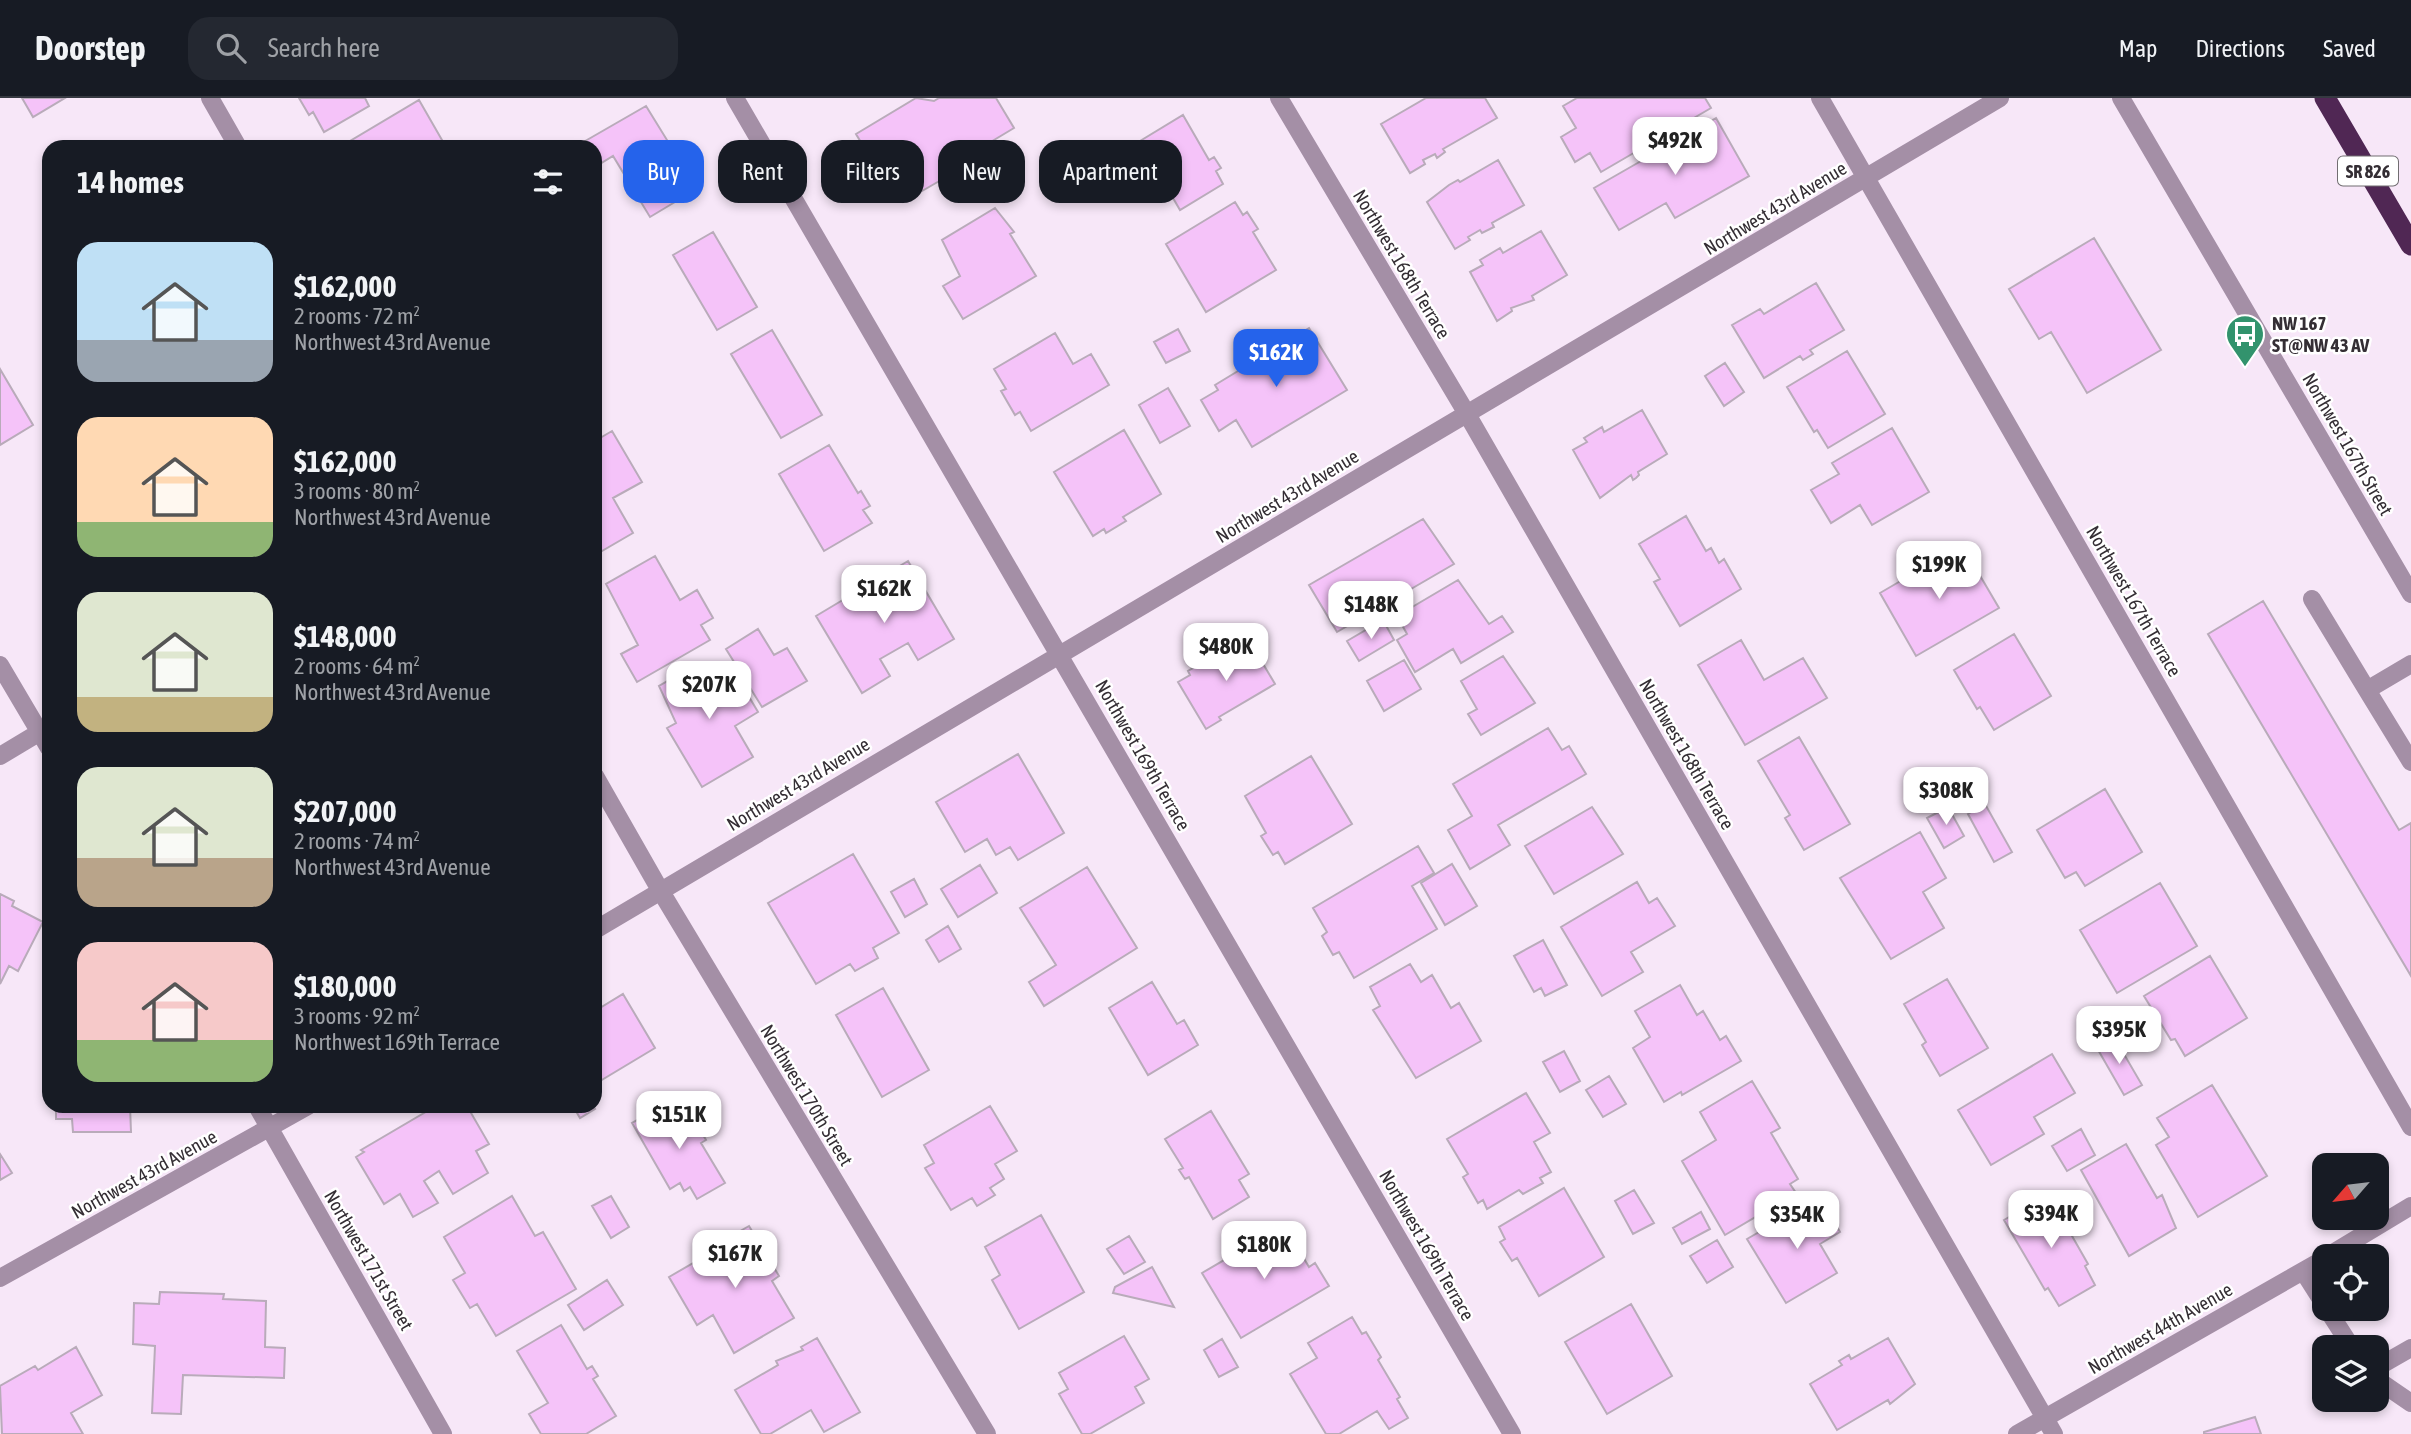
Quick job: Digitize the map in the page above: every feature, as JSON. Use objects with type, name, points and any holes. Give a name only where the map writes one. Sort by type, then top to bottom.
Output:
[{"type":"highway","name":"SR 826","points":[[2325,98],[2411,245]]},
{"type":"street","points":[[210,98],[234,140]]},
{"type":"street","name":"Northwest 169th Terrace","points":[[735,98],[1512,1434]]},
{"type":"street","name":"Northwest 168th Terrace","points":[[1279,98],[1467,414],[2049,1426]]},
{"type":"street","name":"Northwest 167th Terrace","points":[[1820,98],[2411,1127]]},
{"type":"street","name":"Northwest 43rd Avenue","points":[[602,926],[2000,98]]},
{"type":"street","name":"Northwest 167th Street","points":[[2121,98],[2411,594]]},
{"type":"street","points":[[2312,599],[2411,762]]},
{"type":"street","points":[[2367,690],[2411,664]]},
{"type":"street","points":[[0,665],[42,736]]},
{"type":"street","points":[[0,756],[40,732]]},
{"type":"street","name":"Northwest 170th Street","points":[[602,788],[660,890],[987,1434]]},
{"type":"street","name":"Northwest 171st Street","points":[[261,1113],[443,1434]]},
{"type":"street","name":"Northwest 43rd Avenue","points":[[0,1278],[296,1113]]},
{"type":"street","name":"Northwest 44th Avenue","points":[[2349,1244],[2411,1206]]},
{"type":"street","name":"Northwest 44th Avenue","points":[[2017,1434],[2049,1426],[2312,1266]]},
{"type":"street","points":[[2303,1271],[2312,1285]]},
{"type":"street","points":[[2389,1361],[2411,1348]]},
{"type":"street","points":[[2389,1388],[2411,1403]]},
{"type":"building","points":[[22,98],[65,98],[33,117]]},
{"type":"building","points":[[299,98],[365,98],[369,106],[324,132],[313,112],[309,115]]},
{"type":"building","points":[[916,98],[934,101],[939,98],[996,98],[1014,128],[994,140],[938,140],[938,182],[924,190],[924,140],[860,140],[856,134]]},
{"type":"building","points":[[1426,98],[1485,98],[1497,118],[1443,149],[1445,152],[1437,158],[1435,154],[1423,160],[1425,164],[1410,173],[1381,124]]},
{"type":"building","points":[[1577,98],[1705,98],[1711,108],[1601,172],[1590,153],[1575,162],[1561,137],[1576,128],[1563,106]]},
{"type":"building","points":[[419,100],[442,140],[352,140]]},
{"type":"building","points":[[646,106],[667,140],[623,140],[623,172],[613,156],[602,163],[602,140],[587,140]]},
{"type":"building","points":[[1183,115],[1209,160],[1214,157],[1221,168],[1216,171],[1223,184],[1180,210],[1176,203],[1182,203],[1182,140],[1142,140]]},
{"type":"building","points":[[1716,118],[1749,176],[1675,218],[1666,203],[1619,230],[1594,188]]},
{"type":"building","points":[[1498,160],[1524,205],[1492,223],[1494,227],[1482,233],[1480,230],[1468,237],[1470,240],[1455,249],[1427,202],[1449,185],[1458,180],[1460,182]]},
{"type":"building","points":[[1235,202],[1243,215],[1247,212],[1258,229],[1253,232],[1276,270],[1206,312],[1166,244]]},
{"type":"building","points":[[642,203],[673,203],[650,217]]},
{"type":"building","points":[[995,208],[1014,232],[1010,234],[1036,276],[963,319],[943,286],[960,276],[942,240]]},
{"type":"building","points":[[1541,231],[1567,275],[1532,296],[1534,300],[1511,308],[1512,311],[1497,321],[1470,272],[1483,265],[1480,260],[1500,248],[1503,253]]},
{"type":"building","points":[[713,232],[757,307],[717,330],[673,255]]},
{"type":"building","points":[[2094,238],[2161,350],[2087,393],[2051,332],[2039,339],[2009,289]]},
{"type":"building","points":[[1816,283],[1844,330],[1810,350],[1813,354],[1803,360],[1800,356],[1764,378],[1732,325],[1760,309],[1764,314]]},
{"type":"building","points":[[1309,328],[1347,390],[1252,447],[1236,420],[1219,431],[1201,400],[1218,390],[1215,385]]},
{"type":"building","points":[[1178,329],[1190,351],[1166,363],[1154,342]]},
{"type":"building","points":[[772,330],[822,415],[781,438],[731,354]]},
{"type":"building","points":[[1055,333],[1073,364],[1091,354],[1109,385],[1031,431],[1020,412],[1015,415],[1001,391],[1006,389],[994,369]]},
{"type":"building","points":[[1847,351],[1885,414],[1828,448],[1817,430],[1814,432],[1787,387]]},
{"type":"building","points":[[1725,363],[1744,392],[1724,406],[1705,376]]},
{"type":"building","points":[[0,369],[33,425],[0,445]]},
{"type":"building","points":[[1168,388],[1190,426],[1160,443],[1139,405]]},
{"type":"building","points":[[1642,410],[1667,454],[1638,472],[1639,475],[1633,480],[1631,475],[1600,498],[1573,450],[1587,442],[1584,438],[1602,427],[1604,432]]},
{"type":"building","points":[[1892,428],[1929,492],[1872,525],[1860,505],[1831,523],[1811,490],[1839,474],[1832,463]]},
{"type":"building","points":[[1124,430],[1161,494],[1123,517],[1126,521],[1106,533],[1104,529],[1093,536],[1054,472]]},
{"type":"building","points":[[612,431],[642,482],[613,498],[633,533],[602,551],[602,437]]},
{"type":"building","points":[[829,445],[858,493],[861,491],[870,506],[863,510],[872,523],[824,551],[779,474]]},
{"type":"building","points":[[1686,516],[1706,551],[1711,548],[1719,563],[1724,559],[1741,589],[1680,626],[1654,582],[1660,579],[1639,544]]},
{"type":"building","points":[[1423,519],[1454,564],[1337,632],[1309,585]]},
{"type":"building","points":[[1962,545],[1999,608],[1916,656],[1880,593]]},
{"type":"building","points":[[655,556],[680,600],[697,590],[713,618],[701,625],[710,640],[637,682],[621,654],[638,645],[606,584]]},
{"type":"building","points":[[908,561],[954,639],[918,660],[908,643],[880,659],[890,676],[862,693],[816,616]]},
{"type":"building","points":[[1458,580],[1489,624],[1502,616],[1513,632],[1461,663],[1453,649],[1415,672],[1397,640],[1407,634],[1397,616]]},
{"type":"building","points":[[2263,601],[2399,830],[2411,823],[2411,976],[2208,634]]},
{"type":"building","points":[[1383,620],[1394,640],[1359,661],[1347,641]]},
{"type":"building","points":[[758,629],[774,655],[787,648],[807,681],[762,707],[726,649]]},
{"type":"building","points":[[2014,634],[2051,696],[1994,730],[1980,707],[1977,709],[1954,670]]},
{"type":"building","points":[[1249,640],[1275,684],[1219,717],[1221,720],[1206,729],[1178,682],[1190,675],[1188,671],[1209,659],[1211,663]]},
{"type":"building","points":[[1741,640],[1764,680],[1803,658],[1827,698],[1745,745],[1698,665]]},
{"type":"building","points":[[1503,656],[1535,703],[1481,735],[1468,714],[1477,709],[1461,681]]},
{"type":"building","points":[[1404,660],[1421,689],[1384,711],[1367,681]]},
{"type":"building","points":[[697,664],[708,682],[732,668],[758,712],[735,726],[753,757],[702,787],[667,728],[676,723],[659,686]]},
{"type":"building","points":[[1548,728],[1562,750],[1569,746],[1586,774],[1498,825],[1510,845],[1470,869],[1448,830],[1472,816],[1453,784]]},
{"type":"building","points":[[1799,737],[1850,824],[1804,850],[1785,818],[1790,815],[1758,761]]},
{"type":"building","points":[[1018,754],[1064,833],[1018,860],[1010,847],[996,855],[987,839],[965,852],[936,802]]},
{"type":"building","points":[[1311,756],[1352,824],[1285,864],[1278,852],[1273,855],[1261,836],[1266,833],[1245,796]]},
{"type":"building","points":[[2105,789],[2142,852],[2085,886],[2076,872],[2065,878],[2037,830]]},
{"type":"building","points":[[1985,804],[2012,852],[1994,862],[1968,814]]},
{"type":"building","points":[[1592,807],[1623,854],[1554,894],[1525,846]]},
{"type":"building","points":[[1948,807],[1964,836],[1944,848],[1927,818]]},
{"type":"building","points":[[1920,832],[1946,878],[1923,892],[1944,928],[1891,959],[1840,878]]},
{"type":"building","points":[[1418,846],[1434,873],[1412,886],[1437,929],[1354,978],[1339,952],[1333,955],[1322,936],[1327,932],[1313,908]]},
{"type":"building","points":[[853,854],[899,933],[873,948],[878,958],[855,971],[850,964],[816,984],[768,903]]},
{"type":"building","points":[[1452,864],[1477,906],[1445,925],[1421,883]]},
{"type":"building","points":[[980,865],[997,893],[958,917],[941,889]]},
{"type":"building","points":[[1087,867],[1137,948],[1044,1006],[1029,982],[1056,965],[1020,908]]},
{"type":"building","points":[[914,879],[927,904],[905,917],[891,892]]},
{"type":"building","points":[[1637,882],[1649,903],[1657,898],[1675,926],[1631,952],[1643,972],[1602,996],[1561,927]]},
{"type":"building","points":[[2160,883],[2197,946],[2117,993],[2080,930]]},
{"type":"building","points":[[0,894],[14,901],[12,906],[42,921],[42,924],[18,971],[9,966],[0,984]]},
{"type":"building","points":[[948,926],[961,949],[939,962],[926,940]]},
{"type":"building","points":[[1543,940],[1567,985],[1545,996],[1541,988],[1534,992],[1514,956]]},
{"type":"building","points":[[2210,956],[2247,1018],[2185,1056],[2175,1039],[2171,1040],[2144,996]]},
{"type":"building","points":[[1410,964],[1421,982],[1432,975],[1451,1008],[1459,1003],[1481,1041],[1416,1078],[1373,1010],[1380,1006],[1370,987]]},
{"type":"building","points":[[1947,979],[1988,1048],[1940,1076],[1922,1045],[1926,1042],[1904,1004]]},
{"type":"building","points":[[1152,982],[1177,1024],[1184,1020],[1198,1045],[1148,1075],[1109,1008]]},
{"type":"building","points":[[1680,985],[1697,1015],[1703,1011],[1720,1040],[1726,1036],[1741,1061],[1682,1095],[1681,1092],[1664,1102],[1633,1048],[1650,1037],[1635,1011]]},
{"type":"building","points":[[883,988],[929,1070],[882,1097],[836,1015]]},
{"type":"building","points":[[623,994],[655,1048],[602,1080],[602,1007]]},
{"type":"building","points":[[2114,1037],[2142,1085],[2124,1095],[2097,1048]]},
{"type":"building","points":[[1564,1051],[1580,1081],[1560,1092],[1543,1062]]},
{"type":"building","points":[[2052,1054],[2075,1093],[2034,1117],[2044,1134],[1991,1165],[1958,1110]]},
{"type":"building","points":[[1609,1076],[1626,1104],[1603,1117],[1586,1090]]},
{"type":"building","points":[[1752,1081],[1780,1128],[1771,1133],[1798,1179],[1790,1184],[1796,1193],[1725,1235],[1682,1161],[1716,1140],[1700,1112]]},
{"type":"building","points":[[2212,1085],[2267,1176],[2198,1217],[2156,1145],[2169,1137],[2157,1118]]},
{"type":"building","points":[[1526,1093],[1550,1133],[1534,1142],[1551,1172],[1540,1178],[1543,1183],[1523,1194],[1519,1190],[1487,1209],[1483,1200],[1478,1203],[1463,1177],[1468,1174],[1447,1139]]},
{"type":"building","points":[[677,1102],[694,1131],[699,1128],[706,1140],[701,1143],[725,1183],[697,1199],[690,1187],[684,1191],[680,1183],[670,1189],[632,1123],[659,1108],[660,1112]]},
{"type":"building","points":[[990,1106],[1017,1151],[995,1164],[1004,1179],[990,1188],[995,1195],[977,1206],[972,1198],[951,1210],[925,1168],[934,1163],[924,1145]]},
{"type":"building","points":[[1211,1111],[1249,1174],[1239,1180],[1249,1197],[1213,1219],[1189,1177],[1185,1179],[1179,1170],[1183,1168],[1165,1139]]},
{"type":"building","points":[[56,1113],[130,1113],[131,1132],[73,1132],[72,1119],[56,1119]]},
{"type":"building","points":[[424,1113],[471,1113],[489,1144],[476,1151],[488,1173],[453,1194],[439,1171],[424,1181],[438,1203],[413,1217],[400,1194],[384,1204],[356,1157],[364,1152],[361,1150]]},
{"type":"building","points":[[2081,1129],[2095,1155],[2067,1171],[2052,1146]]},
{"type":"building","points":[[2126,1144],[2157,1198],[2162,1195],[2176,1228],[2129,1256],[2081,1170]]},
{"type":"building","points":[[0,1154],[12,1173],[0,1180]]},
{"type":"building","points":[[1564,1188],[1604,1257],[1539,1296],[1517,1258],[1512,1261],[1500,1242],[1505,1239],[1499,1227]]},
{"type":"building","points":[[1634,1190],[1654,1223],[1633,1234],[1615,1201]]},
{"type":"building","points":[[2048,1194],[2088,1264],[2085,1266],[2095,1285],[2059,1306],[2048,1288],[2045,1290],[2004,1220]]},
{"type":"building","points":[[512,1196],[535,1236],[543,1232],[576,1289],[496,1336],[477,1304],[470,1308],[453,1280],[465,1273],[444,1237]]},
{"type":"building","points":[[611,1196],[629,1227],[611,1238],[592,1206]]},
{"type":"building","points":[[1823,1202],[1840,1232],[1820,1244],[1837,1273],[1786,1303],[1747,1239],[1799,1209],[1802,1214]]},
{"type":"building","points":[[1701,1212],[1710,1229],[1682,1244],[1673,1228]]},
{"type":"building","points":[[1041,1215],[1084,1292],[1019,1329],[992,1280],[1000,1275],[985,1247]]},
{"type":"building","points":[[1284,1225],[1309,1267],[1315,1263],[1329,1286],[1241,1338],[1202,1273]]},
{"type":"building","points":[[749,1226],[779,1276],[772,1281],[794,1318],[734,1353],[713,1315],[697,1325],[669,1277],[712,1252],[710,1248],[726,1239],[728,1242],[737,1237],[735,1234]]},
{"type":"building","points":[[1129,1236],[1145,1262],[1124,1274],[1107,1249]]},
{"type":"building","points":[[1717,1240],[1733,1267],[1707,1283],[1690,1256]]},
{"type":"building","points":[[1152,1267],[1174,1307],[1113,1293],[1115,1287]]},
{"type":"building","points":[[607,1280],[623,1305],[584,1330],[568,1305]]},
{"type":"building","points":[[160,1292],[224,1294],[223,1299],[266,1301],[265,1347],[285,1348],[284,1378],[183,1375],[181,1414],[152,1413],[155,1346],[133,1344],[134,1303],[159,1304]]},
{"type":"building","points":[[1631,1304],[1672,1376],[1607,1414],[1565,1342]]},
{"type":"building","points":[[1352,1317],[1362,1334],[1366,1332],[1381,1357],[1378,1360],[1400,1397],[1397,1399],[1408,1418],[1389,1429],[1377,1411],[1339,1434],[1326,1434],[1290,1374],[1317,1358],[1308,1343]]},
{"type":"building","points":[[561,1325],[587,1369],[592,1366],[598,1376],[593,1379],[616,1416],[586,1434],[541,1434],[529,1414],[548,1403],[517,1351]]},
{"type":"building","points":[[1124,1336],[1149,1379],[1135,1387],[1144,1403],[1090,1434],[1082,1434],[1059,1394],[1068,1389],[1059,1373]]},
{"type":"building","points":[[817,1338],[860,1412],[824,1432],[811,1410],[770,1434],[761,1434],[735,1390],[778,1365],[776,1361],[803,1350],[801,1347]]},
{"type":"building","points":[[1888,1338],[1915,1384],[1890,1404],[1888,1400],[1837,1430],[1810,1384],[1842,1365],[1839,1361],[1849,1355],[1851,1359]]},
{"type":"building","points":[[1222,1339],[1238,1367],[1219,1377],[1204,1350]]},
{"type":"building","points":[[76,1347],[102,1395],[71,1413],[83,1434],[2,1434],[0,1386],[35,1366],[38,1370]]},
{"type":"building","points":[[2255,1417],[2261,1434],[2204,1434],[2204,1432]]},
{"type":"place","name":"NW 167 ST@NW 43 AV","points":[[2245,368]]}]
